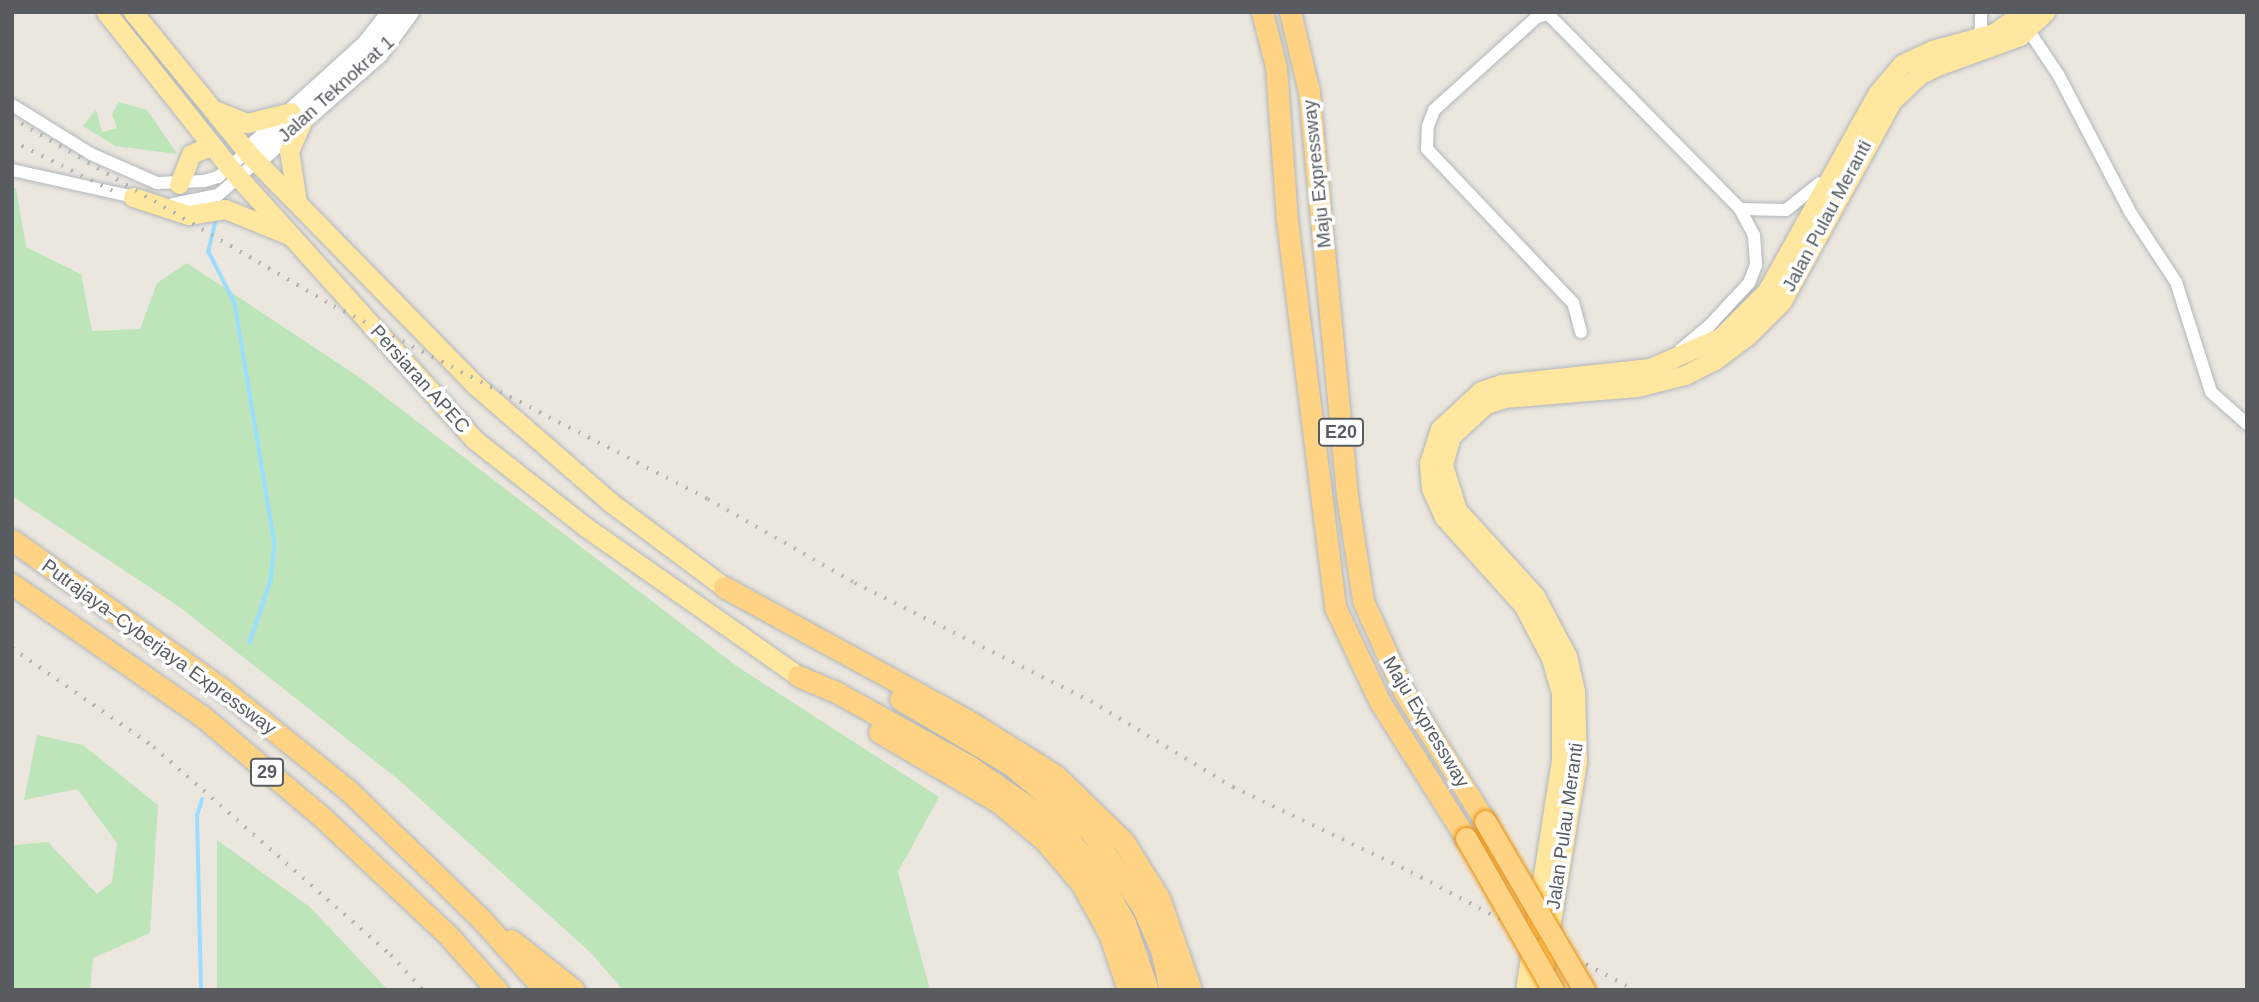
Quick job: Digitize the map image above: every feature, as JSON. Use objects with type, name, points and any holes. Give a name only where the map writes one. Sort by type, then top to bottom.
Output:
[{"type":"highway","name":"Maju Expressway","points":[[1262,12],[1276,67],[1287,220],[1335,607],[1380,702],[1466,838],[1553,990]]},
{"type":"highway","name":"Maju Expressway","points":[[1290,12],[1309,92],[1347,495],[1363,601],[1404,692],[1485,821],[1584,990]]},
{"type":"highway","name":"Putrajaya–Cyberjaya Expressway","points":[[12,540],[221,688],[348,790],[481,919],[545,990]]},
{"type":"highway","name":"Putrajaya–Cyberjaya Expressway","points":[[12,584],[65,617],[232,742],[323,818],[447,934],[497,990]]},
{"type":"highway","points":[[724,587],[1048,792],[1091,832],[1143,908],[1161,950],[1170,990]]},
{"type":"highway","points":[[724,587],[972,723],[1056,776],[1124,842],[1158,898],[1191,990]]},
{"type":"highway","points":[[798,676],[855,717],[998,802],[1044,839],[1081,883],[1109,933],[1128,990]]},
{"type":"highway","points":[[798,676],[846,698],[969,766],[1059,828],[1096,872],[1125,923],[1148,990]]},
{"type":"highway","points":[[481,919],[557,972],[574,990]]},
{"type":"main road","name":"Persiaran APEC","points":[[106,12],[234,173],[476,441],[587,528],[798,676]]},
{"type":"main road","name":"Persiaran APEC","points":[[133,12],[251,157],[504,412],[610,502],[724,587]]},
{"type":"main road","name":"Jalan Teknokrat 1","points":[[251,157],[297,116],[366,44],[391,12]]},
{"type":"main road","name":"Jalan Teknokrat 1","points":[[297,116],[378,55],[410,12]]},
{"type":"main road","name":"Jalan Pulau Meranti","points":[[1540,990],[1577,762],[1575,691],[1567,656],[1535,596],[1457,510],[1443,465],[1451,436],[1486,404],[1637,387],[1685,375],[1714,360],[1746,337],[1782,300],[1892,101],[1919,75],[1937,65],[1993,49],[2027,22],[2045,12]]},
{"type":"main road","name":"Jalan Pulau Meranti","points":[[1525,990],[1561,760],[1561,693],[1551,658],[1524,605],[1444,517],[1431,488],[1429,463],[1440,429],[1481,391],[1501,384],[1650,369],[1721,337],[1767,291],[1877,94],[1902,64],[1932,50],[2027,22]]},
{"type":"main road","points":[[213,110],[247,123],[297,116],[289,151],[298,205]]},
{"type":"main road","points":[[179,184],[187,174],[191,154],[211,146]]},
{"type":"main road","points":[[133,197],[188,215],[225,209],[291,236]]},
{"type":"street","points":[[1973,40],[1980,30],[1982,12]]},
{"type":"street","points":[[1581,332],[1573,303],[1427,149],[1428,126],[1434,110],[1537,17],[1548,14],[1555,18],[1740,209],[1757,248],[1749,283],[1710,325],[1650,369]]},
{"type":"street","points":[[2027,22],[2059,76],[2130,212],[2176,282],[2211,392],[2247,424]]},
{"type":"street","points":[[12,105],[112,165],[157,183],[204,181],[234,173]]},
{"type":"street","points":[[1740,209],[1786,210],[1800,203],[1818,186],[1856,133]]},
{"type":"street","points":[[12,170],[133,197],[185,205],[218,195],[234,173],[251,157]]},
{"type":"green space","points":[[119,102],[147,110],[177,154],[115,146],[83,126],[96,110],[102,132],[117,128],[112,114]]},
{"type":"green space","points":[[12,187],[16,188],[26,247],[81,274],[92,331],[140,329],[157,283],[187,263],[359,377],[738,667],[939,797],[898,872],[930,990],[623,990],[590,952],[399,780],[181,608],[12,496]]},
{"type":"green space","points":[[37,735],[83,745],[158,805],[150,933],[93,958],[90,990],[12,990],[12,840],[13,845],[48,842],[97,894],[112,882],[117,843],[77,789],[24,800]]},
{"type":"green space","points":[[217,840],[310,907],[388,990],[217,990]]},
{"type":"waterway","points":[[216,221],[209,252],[235,303],[275,544],[271,581],[250,643]]},
{"type":"waterway","points":[[201,990],[197,816],[202,800]]},
{"type":"railway","points":[[12,118],[334,306],[708,499],[855,583],[1091,701],[1233,787],[1411,872],[1635,990]]},
{"type":"railway","points":[[12,141],[113,191]]},
{"type":"railway","points":[[12,648],[154,747],[391,955],[423,990]]}]
